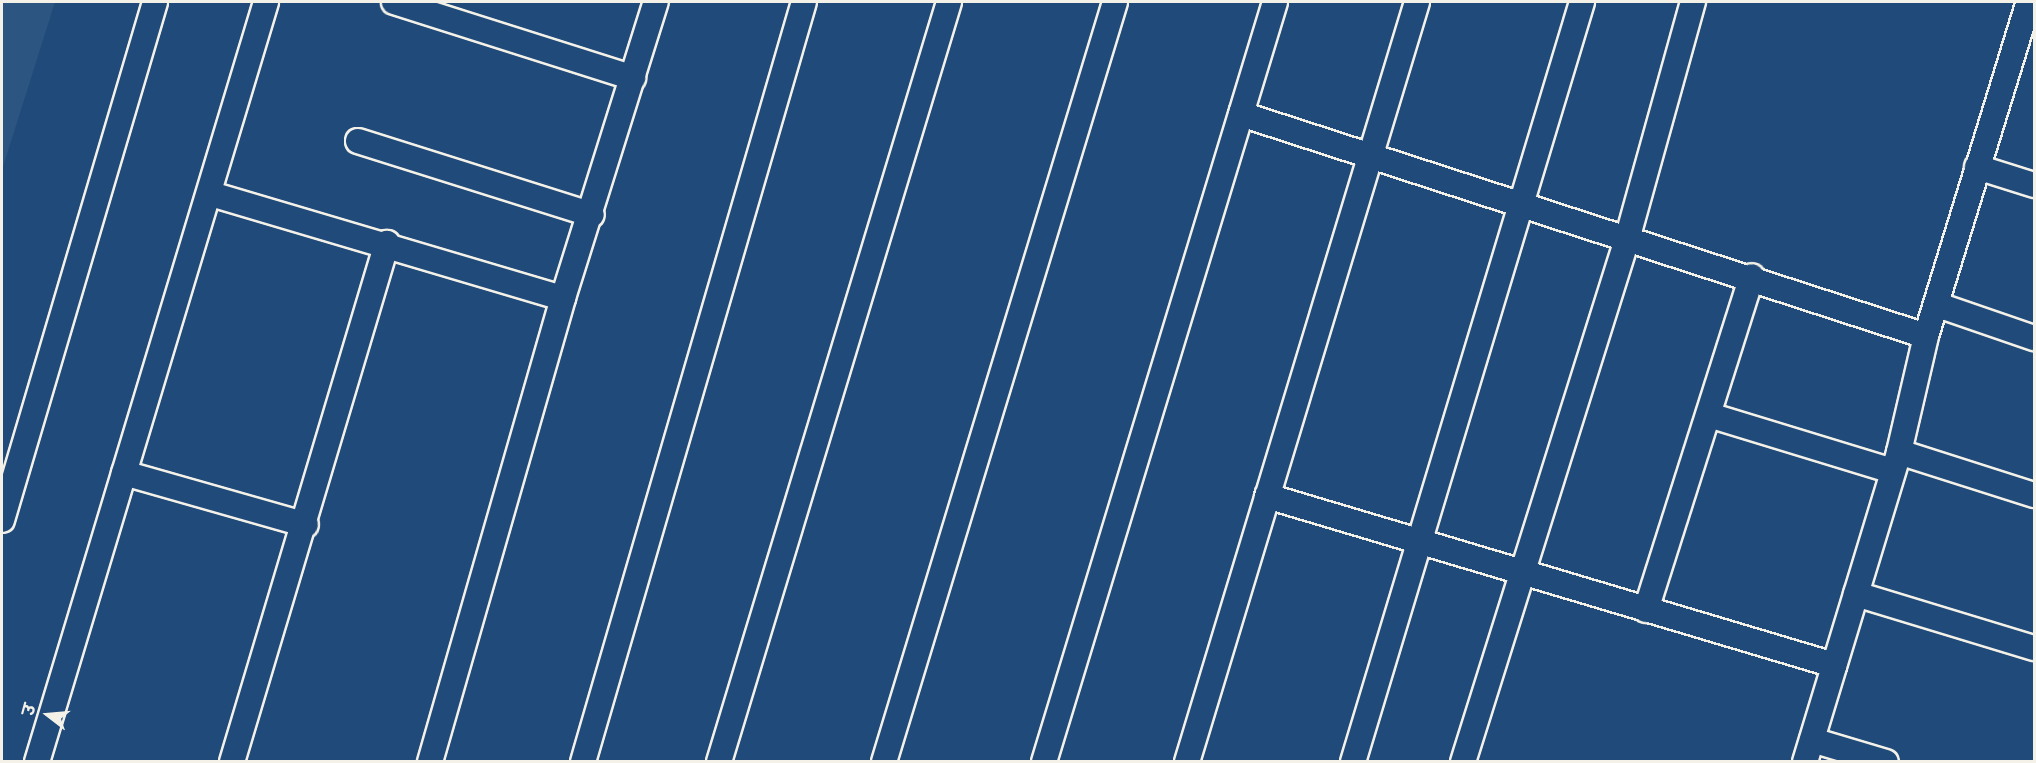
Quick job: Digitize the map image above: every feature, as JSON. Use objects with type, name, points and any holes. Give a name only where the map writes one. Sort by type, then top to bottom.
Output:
[{"type":"street","points":[[2,520],[155,2]]},
{"type":"street","points":[[37,762],[211,194],[266,2]]},
{"type":"street","points":[[394,2],[633,78]]},
{"type":"street","points":[[430,762],[563,298],[592,215],[656,2]]},
{"type":"street","points":[[583,762],[804,2]]},
{"type":"street","points":[[719,762],[949,2]]},
{"type":"street","points":[[884,762],[1115,2]]},
{"type":"street","points":[[1044,762],[1275,2]]},
{"type":"street","points":[[1187,762],[1368,153],[1417,2]]},
{"type":"street","points":[[1353,762],[1523,205],[1582,2]]},
{"type":"street","points":[[1463,762],[1520,570],[1628,236],[1694,2]]},
{"type":"street","points":[[1886,762],[1808,751],[1896,462],[1926,336],[1938,306],[1977,167],[2027,37],[2029,2]]},
{"type":"street","points":[[1241,114],[1752,276],[1926,336]]},
{"type":"street","points":[[358,141],[592,215]]},
{"type":"street","points":[[1977,167],[2034,185]]},
{"type":"street","points":[[211,194],[387,243],[563,298]]},
{"type":"street","points":[[232,762],[306,525],[387,243]]},
{"type":"street","points":[[1646,610],[1752,276]]},
{"type":"street","points":[[1938,306],[2034,338]]},
{"type":"street","points":[[1709,415],[2034,495]]},
{"type":"street","points":[[124,473],[306,525]]},
{"type":"street","points":[[1267,496],[1834,665]]},
{"type":"street","points":[[1856,594],[2034,648]]},
{"type":"shaded area","points":[[2,2],[55,2],[2,170]]}]
